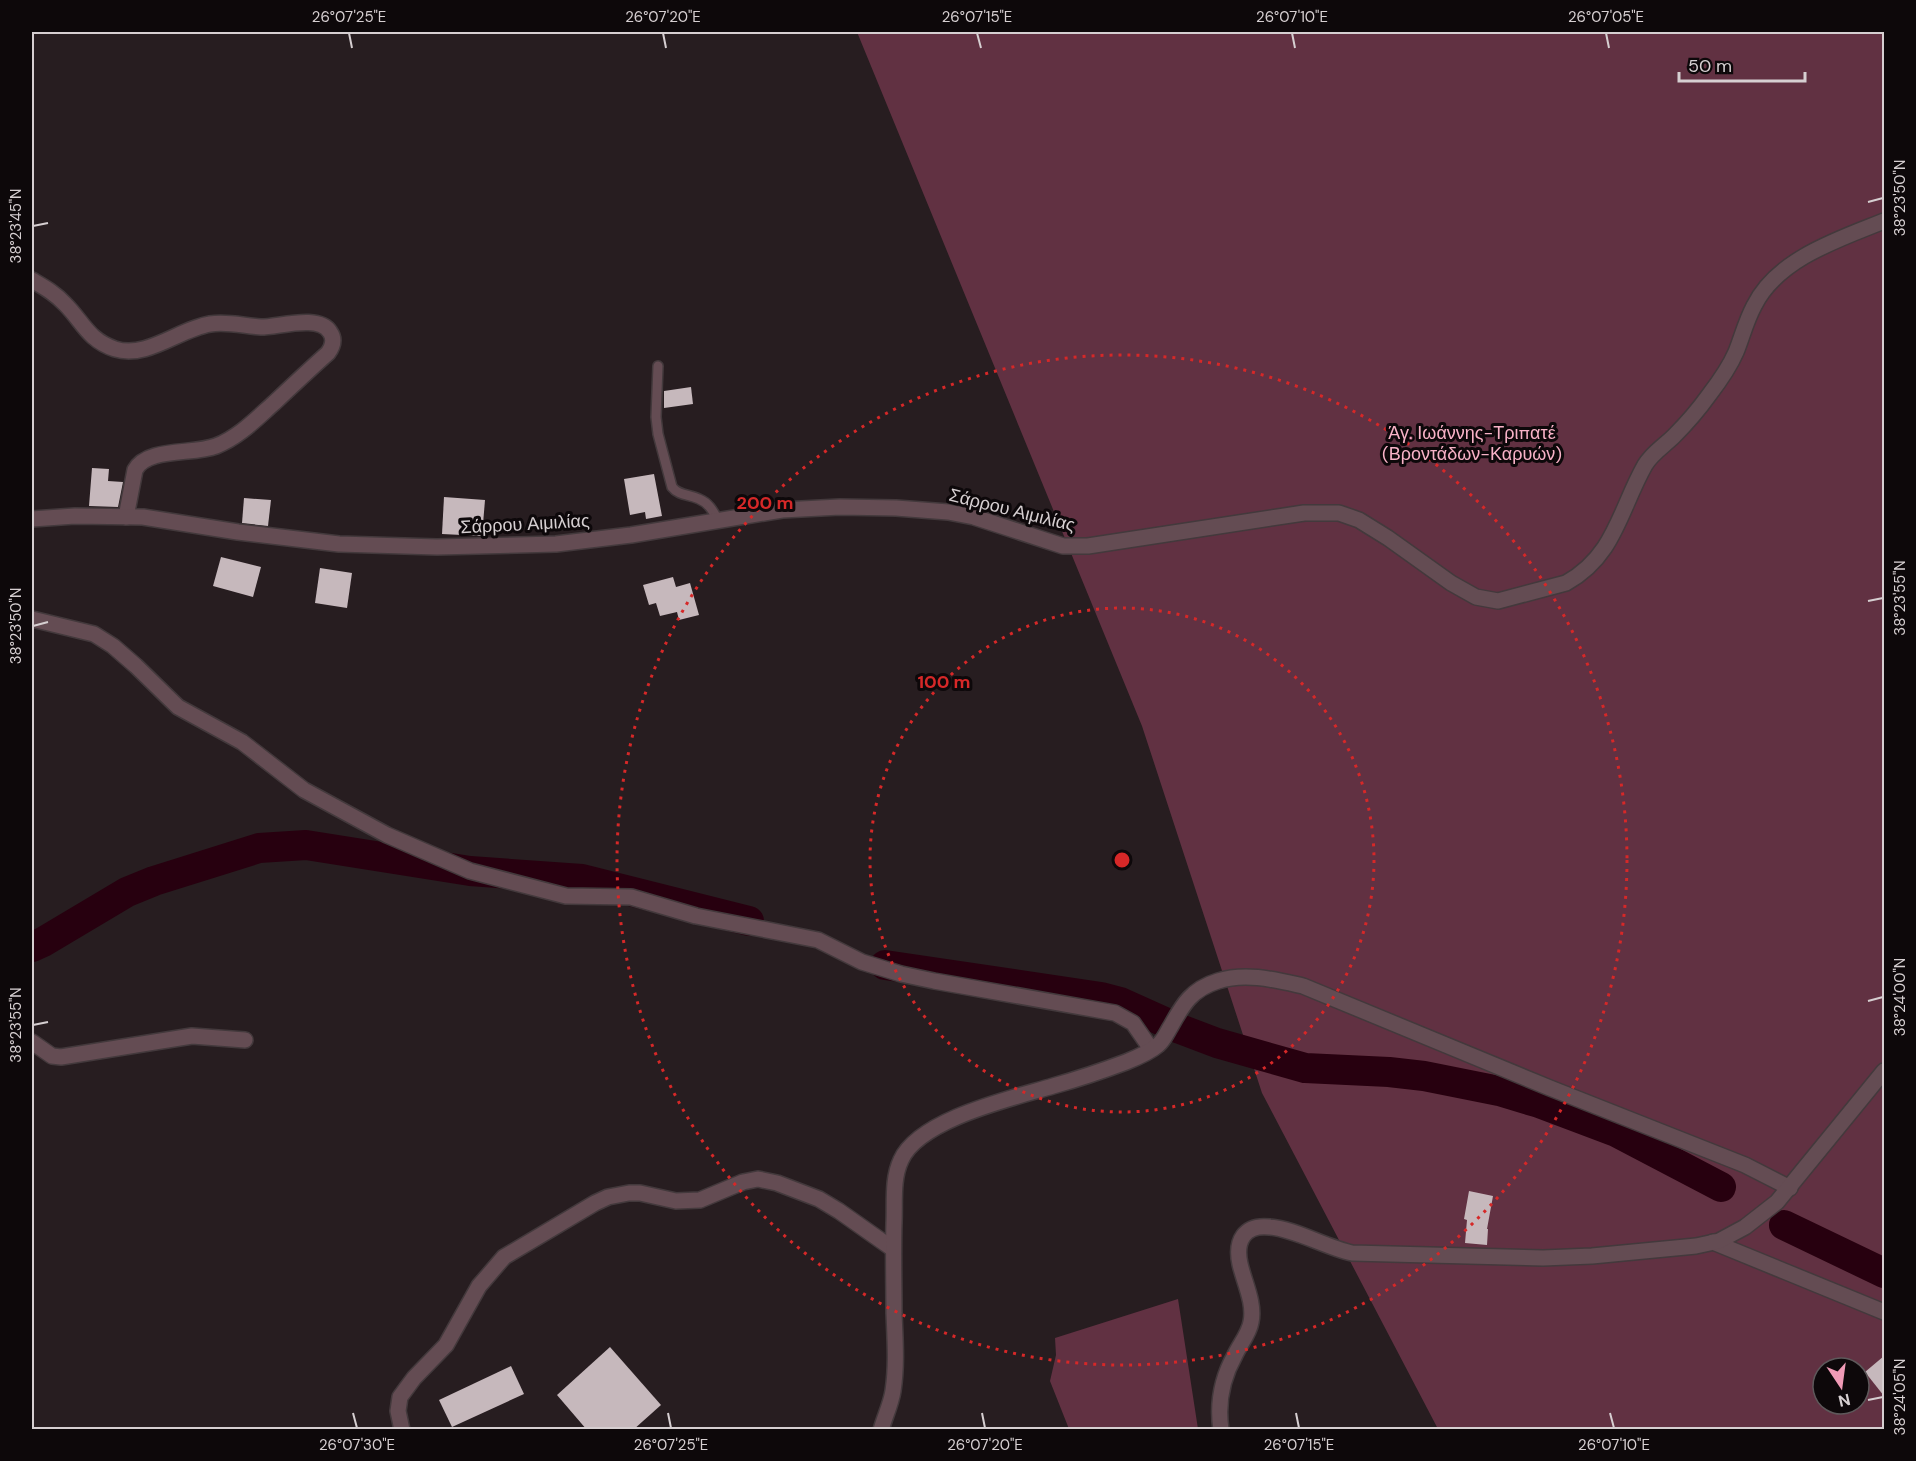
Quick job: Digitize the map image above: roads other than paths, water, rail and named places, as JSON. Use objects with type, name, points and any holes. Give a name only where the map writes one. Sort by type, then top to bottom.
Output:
[{"type":"street","name":"Σάρρου Αιμιλίας","points":[[32,519],[75,516],[143,517],[238,532],[339,544],[437,547],[556,544],[631,536],[782,510],[840,507],[925,510],[974,517],[1038,538],[1075,547],[1304,513],[1329,512],[1347,516],[1373,528],[1451,583],[1476,597],[1498,601],[1555,587],[1574,579],[1590,564],[1614,535],[1647,461],[1691,417],[1721,379],[1735,354],[1754,306],[1766,288],[1786,269],[1809,254],[1884,221]]},
{"type":"street","points":[[32,280],[50,290],[66,305],[96,340],[115,349],[140,350],[188,330],[212,324],[264,327],[319,323],[332,333],[334,339],[328,353],[246,429],[214,447],[151,456],[139,463],[135,470],[126,517]]},
{"type":"street","points":[[32,619],[94,634],[113,646],[178,706],[243,742],[304,790],[387,835],[470,871],[566,896],[631,897],[696,916],[818,940],[862,962],[901,974],[1115,1013],[1133,1023],[1151,1049]]},
{"type":"street","points":[[881,1430],[890,1404],[896,1367],[893,1249],[895,1188],[902,1157],[920,1137],[986,1106],[1096,1073],[1151,1049],[1164,1038],[1184,1003],[1194,993],[1206,985],[1227,978],[1235,976],[1261,978],[1303,986],[1744,1165],[1790,1188]]},
{"type":"street","points":[[32,1042],[52,1056],[61,1057],[192,1036],[245,1040]]},
{"type":"street","points":[[1221,1430],[1219,1408],[1224,1380],[1251,1324],[1250,1301],[1239,1260],[1238,1243],[1250,1230],[1259,1226],[1278,1228],[1337,1250],[1352,1253],[1543,1258],[1592,1256],[1696,1246],[1713,1242],[1730,1236],[1777,1203],[1884,1071]]},
{"type":"street","points":[[402,1430],[398,1411],[400,1397],[414,1378],[446,1345],[472,1297],[495,1266],[504,1257],[608,1197],[629,1192],[676,1201],[700,1200],[743,1182],[758,1179],[777,1183],[819,1199],[893,1249]]},
{"type":"street","points":[[1713,1242],[1884,1312]]},
{"type":"lane","points":[[658,366],[656,417],[658,434],[672,487],[677,493],[705,502],[718,520]]},
{"type":"waterway","points":[[32,947],[127,892],[154,881],[259,848],[306,845],[470,871],[582,879],[749,921]]},
{"type":"waterway","points":[[885,965],[1101,997],[1120,1002],[1217,1043],[1305,1068],[1424,1076],[1499,1091],[1539,1103],[1616,1132],[1721,1187]]},
{"type":"waterway","points":[[1784,1225],[1884,1273]]},
{"type":"park label","name":"Άγ. Ιωάννης-Τριπατέ (Βροντάδων-Καρυών)","points":[[1472,443]]}]
